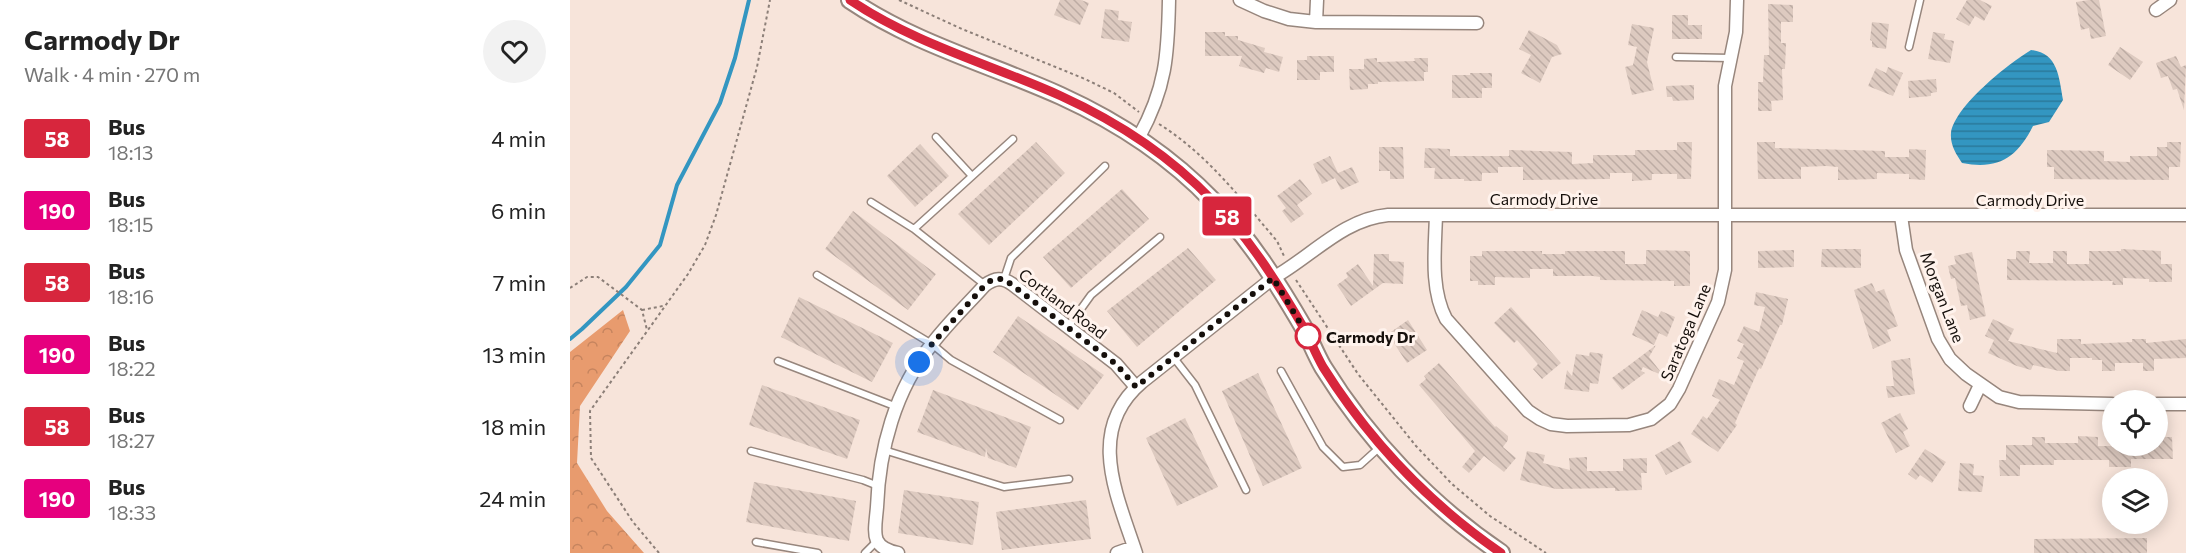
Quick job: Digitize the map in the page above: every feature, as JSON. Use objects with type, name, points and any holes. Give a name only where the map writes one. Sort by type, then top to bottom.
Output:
[{"type":"street","points":[[850,0],[934,46],[1061,96],[1139,137],[1179,168],[1242,233],[1273,278],[1323,366],[1381,446],[1444,510],[1501,553]]},
{"type":"street","points":[[1139,137],[1159,95],[1165,72],[1169,0]]},
{"type":"street","points":[[1240,0],[1289,19],[1316,22],[1477,23]]},
{"type":"street","points":[[1316,22],[1317,0]]},
{"type":"street","name":"Saratoga Lane","points":[[1436,215],[1436,287],[1438,300],[1446,319],[1528,411],[1551,424],[1579,426],[1640,423],[1658,415],[1670,404],[1683,379],[1718,302],[1722,287],[1725,270],[1725,86],[1736,32],[1737,0]]},
{"type":"street","points":[[2156,10],[2170,0]]},
{"type":"street","name":"Carmody Drive","points":[[1135,550],[1108,460],[1110,438],[1116,417],[1126,397],[1273,278],[1353,223],[1377,216],[1436,215],[2186,215]]},
{"type":"street","name":"Morgan Lane","points":[[1901,216],[1906,250],[1938,339],[1950,359],[1980,385],[1999,397],[2019,402],[2102,404]]},
{"type":"street","name":"Cortland Road","points":[[985,285],[993,279],[1004,279],[1116,364],[1136,387]]},
{"type":"street","points":[[898,553],[881,547],[876,542],[878,486],[884,450],[897,406],[907,384],[932,344],[985,285]]},
{"type":"street","points":[[1970,406],[1980,385]]},
{"type":"street","points":[[2168,404],[2186,404]]},
{"type":"street","points":[[1117,553],[1135,550]]},
{"type":"lane","points":[[1909,46],[1920,0]]},
{"type":"lane","points":[[1676,57],[1731,58]]},
{"type":"lane","points":[[936,137],[972,176]]},
{"type":"lane","points":[[914,229],[1013,139]]},
{"type":"lane","points":[[1004,279],[1011,258],[1105,166]]},
{"type":"lane","points":[[871,202],[914,229],[985,285]]},
{"type":"lane","points":[[1068,327],[1090,295],[1160,237]]},
{"type":"lane","points":[[817,275],[932,344],[951,360],[1060,420]]},
{"type":"lane","points":[[1174,358],[1195,385],[1246,490]]},
{"type":"lane","points":[[778,361],[897,406]]},
{"type":"lane","points":[[1281,371],[1323,447],[1343,467],[1360,465],[1381,446]]},
{"type":"lane","points":[[884,450],[1004,487],[1069,479]]},
{"type":"lane","points":[[752,451],[878,486]]},
{"type":"lane","points":[[756,542],[818,553]]},
{"type":"lane","points":[[865,553],[876,542]]},
{"type":"path","points":[[659,553],[633,522],[591,458],[590,411],[698,260],[711,232],[757,67],[770,0]]},
{"type":"path","points":[[570,288],[587,277],[598,278],[609,283],[642,310],[647,330]]},
{"type":"path","points":[[642,310],[665,305]]},
{"type":"green space","points":[[623,310],[630,331],[580,406],[577,463],[607,511],[644,553],[570,553],[570,352]]},
{"type":"water","points":[[2031,50],[2040,52],[2052,61],[2058,75],[2063,100],[2049,122],[2033,126],[2020,146],[2005,159],[1986,165],[1962,163],[1951,141],[1955,122],[1984,87],[2009,65]]},
{"type":"building","points":[[1060,0],[1081,0],[1089,3],[1080,25],[1054,15]]},
{"type":"building","points":[[1967,0],[1980,0],[1992,6],[1984,21],[1975,16],[1969,26],[1956,19]]},
{"type":"building","points":[[2099,0],[2106,36],[2091,39],[2089,28],[2081,30],[2076,2]]},
{"type":"building","points":[[1768,4],[1793,5],[1793,22],[1781,22],[1781,43],[1786,43],[1785,69],[1782,69],[1783,100],[1771,101],[1772,111],[1758,111],[1758,82],[1763,82],[1764,55],[1769,55]]},
{"type":"building","points":[[1105,9],[1119,11],[1118,20],[1132,22],[1129,42],[1101,38]]},
{"type":"building","points":[[1672,15],[1688,15],[1688,25],[1702,25],[1702,39],[1672,39]]},
{"type":"building","points":[[1872,22],[1889,24],[1886,49],[1872,47],[1870,40]]},
{"type":"building","points":[[1632,24],[1654,28],[1647,62],[1654,90],[1632,95],[1625,67],[1633,65],[1637,47],[1628,45]]},
{"type":"building","points":[[1529,30],[1557,45],[1562,54],[1552,57],[1540,83],[1521,73],[1531,55],[1519,49]]},
{"type":"building","points":[[1205,32],[1225,32],[1225,36],[1238,36],[1238,40],[1265,48],[1264,52],[1283,57],[1279,72],[1266,68],[1264,73],[1239,66],[1242,56],[1205,56]]},
{"type":"building","points":[[1933,32],[1945,34],[1944,39],[1954,41],[1950,63],[1928,59]]},
{"type":"building","points":[[2120,47],[2143,62],[2130,80],[2108,65]]},
{"type":"building","points":[[1307,56],[1334,56],[1334,72],[1320,72],[1320,80],[1297,80],[1297,60],[1307,60]]},
{"type":"building","points":[[2176,56],[2181,67],[2186,65],[2184,110],[2177,89],[2173,90],[2168,76],[2161,78],[2156,63]]},
{"type":"building","points":[[1377,58],[1377,62],[1415,61],[1414,58],[1428,58],[1428,72],[1424,72],[1424,81],[1378,82],[1378,84],[1368,84],[1368,89],[1350,90],[1349,69],[1364,69],[1364,59]]},
{"type":"building","points":[[1888,67],[1903,73],[1893,96],[1868,86],[1876,68],[1886,73]]},
{"type":"building","points":[[1470,73],[1492,73],[1492,88],[1482,88],[1482,98],[1452,98],[1452,75],[1470,75]]},
{"type":"building","points":[[1936,79],[1937,92],[1931,93],[1931,96],[1909,98],[1908,81]]},
{"type":"building","points":[[1694,85],[1694,100],[1673,101],[1672,97],[1667,97],[1666,86]]},
{"type":"building","points":[[1036,142],[1065,173],[989,245],[958,214]]},
{"type":"building","points":[[1677,142],[1692,142],[1691,179],[1677,179],[1677,174],[1652,174],[1652,180],[1632,181],[1632,173],[1610,173],[1610,179],[1523,180],[1523,167],[1498,167],[1498,173],[1482,173],[1482,181],[1464,181],[1464,179],[1434,179],[1435,168],[1424,168],[1425,148],[1450,149],[1450,156],[1509,156],[1509,150],[1572,152],[1572,164],[1593,163],[1593,155],[1635,155],[1635,150],[1677,150]]},
{"type":"building","points":[[1757,142],[1775,142],[1775,148],[1885,151],[1885,157],[1909,157],[1909,149],[1926,150],[1925,180],[1909,179],[1909,174],[1877,173],[1877,179],[1838,180],[1838,167],[1826,166],[1801,167],[1801,179],[1758,179]]},
{"type":"building","points":[[2167,142],[2181,142],[2180,167],[2169,167],[2169,180],[2054,179],[2054,167],[2047,167],[2047,150],[2104,151],[2104,161],[2130,162],[2130,156],[2157,156],[2157,147],[2167,147]]},
{"type":"building","points":[[920,144],[949,176],[915,207],[887,176]]},
{"type":"building","points":[[1379,147],[1403,147],[1404,179],[1390,179],[1390,171],[1379,171]]},
{"type":"building","points":[[1330,156],[1338,173],[1352,167],[1359,182],[1341,190],[1335,178],[1322,184],[1313,164]]},
{"type":"building","points":[[1300,179],[1312,194],[1297,205],[1304,214],[1291,223],[1282,211],[1286,208],[1277,196]]},
{"type":"building","points":[[1122,189],[1149,219],[1071,288],[1043,257]]},
{"type":"building","points":[[853,211],[936,274],[908,310],[825,249]]},
{"type":"building","points":[[1188,248],[1216,280],[1137,347],[1107,311]]},
{"type":"building","points":[[1822,249],[1861,249],[1861,268],[1821,267]]},
{"type":"building","points":[[2121,249],[2161,251],[2161,264],[2172,264],[2172,282],[2149,282],[2149,279],[2123,278],[2123,285],[2112,285],[2113,281],[2007,280],[2007,259],[2016,259],[2016,251],[2030,251],[2029,263],[2053,263],[2053,251],[2067,251],[2067,264],[2089,264],[2089,251],[2121,251]]},
{"type":"building","points":[[1646,250],[1690,251],[1690,286],[1674,286],[1674,281],[1600,280],[1600,277],[1593,276],[1553,276],[1553,269],[1530,269],[1530,278],[1495,277],[1495,285],[1478,285],[1478,281],[1470,281],[1470,256],[1482,256],[1482,251],[1542,251],[1542,254],[1565,254],[1565,251],[1625,251],[1625,264],[1646,264]]},
{"type":"building","points":[[1794,250],[1794,267],[1758,268],[1758,251]]},
{"type":"building","points":[[1972,252],[1986,316],[1970,320],[1967,305],[1961,306],[1955,278],[1951,279],[1948,266],[1956,264],[1954,256]]},
{"type":"building","points":[[1374,254],[1389,254],[1389,261],[1404,262],[1403,284],[1383,283],[1351,306],[1337,285],[1348,277],[1346,273],[1358,264],[1373,286]]},
{"type":"building","points":[[1872,283],[1876,292],[1884,289],[1898,326],[1887,330],[1891,341],[1873,349],[1854,290]]},
{"type":"building","points":[[1756,292],[1788,299],[1782,325],[1780,325],[1761,369],[1759,368],[1735,423],[1737,425],[1718,452],[1691,434],[1703,416],[1707,419],[1720,400],[1712,396],[1719,379],[1734,385],[1744,361],[1737,358],[1744,344],[1737,341],[1744,326],[1759,332],[1765,307],[1754,305]]},
{"type":"building","points":[[799,297],[893,343],[872,382],[781,337]]},
{"type":"building","points":[[1511,307],[1561,363],[1542,379],[1533,369],[1538,364],[1517,340],[1514,343],[1494,323]]},
{"type":"building","points":[[1642,310],[1658,317],[1661,311],[1675,317],[1667,337],[1659,333],[1654,345],[1632,335]]},
{"type":"building","points":[[1018,316],[1104,375],[1078,410],[993,352]]},
{"type":"building","points":[[1993,319],[2014,329],[2008,341],[2057,353],[2057,339],[2081,339],[2081,344],[2132,342],[2132,339],[2146,339],[2146,343],[2186,339],[2186,358],[2154,359],[2154,371],[2143,371],[2143,363],[2115,363],[2115,371],[2102,371],[2102,360],[2092,360],[2092,358],[2070,358],[2070,371],[2033,365],[2031,370],[1988,353],[1994,340],[1985,336]]},
{"type":"building","points":[[1408,320],[1427,350],[1407,363],[1388,334]]},
{"type":"building","points":[[1656,345],[1649,357],[1664,376],[1643,367],[1641,371],[1645,373],[1622,390],[1612,378]]},
{"type":"building","points":[[1590,352],[1603,354],[1598,384],[1590,383],[1589,392],[1564,389],[1567,370],[1572,376],[1576,354],[1589,356]]},
{"type":"building","points":[[1910,358],[1915,394],[1888,398],[1886,386],[1894,386],[1891,361]]},
{"type":"building","points":[[1439,363],[1495,427],[1508,436],[1503,447],[1516,458],[1504,472],[1484,456],[1469,473],[1462,467],[1475,451],[1419,385],[1426,379],[1424,376]]},
{"type":"building","points":[[1258,373],[1302,468],[1263,486],[1222,391]]},
{"type":"building","points":[[762,385],[860,420],[847,459],[749,425]]},
{"type":"building","points":[[933,390],[1031,427],[1016,468],[988,458],[986,448],[985,457],[917,432]]},
{"type":"building","points":[[1900,413],[1908,429],[1903,432],[1910,446],[1896,453],[1881,423]]},
{"type":"building","points":[[1185,418],[1218,487],[1177,506],[1146,438]]},
{"type":"building","points":[[2078,436],[2098,437],[2098,446],[2102,446],[2102,456],[2168,456],[2168,437],[2172,437],[2173,459],[2131,459],[2131,467],[2109,467],[2109,460],[2054,460],[2054,465],[2020,465],[2020,476],[2000,476],[1999,460],[2006,460],[2006,445],[2032,445],[2032,437],[2045,437],[2045,443],[2078,443]]},
{"type":"building","points":[[1680,441],[1692,462],[1666,475],[1655,455]]},
{"type":"building","points":[[1925,449],[1946,462],[1932,483],[1920,475],[1916,480],[1908,474]]},
{"type":"building","points":[[1527,451],[1545,455],[1543,463],[1570,470],[1569,458],[1587,457],[1587,471],[1623,471],[1623,459],[1647,458],[1647,473],[1641,473],[1642,490],[1556,489],[1520,480]]},
{"type":"building","points":[[1960,463],[1974,464],[1973,475],[1984,476],[1982,492],[1958,491]]},
{"type":"building","points":[[754,482],[856,501],[849,541],[746,522]]},
{"type":"building","points":[[904,490],[979,502],[973,545],[898,533]]},
{"type":"building","points":[[1086,500],[1091,539],[1002,550],[996,512]]},
{"type":"building","points":[[2147,538],[2147,553],[2034,553],[2034,539]]},
{"type":"waterway","points":[[570,339],[626,287],[660,245],[677,185],[720,103],[735,58],[749,0]]},
{"type":"bus line","name":"58","points":[[850,0],[934,46],[1061,96],[1102,116],[1139,137],[1179,168],[1242,233],[1291,307],[1323,366],[1381,446],[1444,510],[1501,553]]},
{"type":"place","name":"Carmody Dr","points":[[1308,336]]},
{"type":"route","points":[[919,362],[932,344],[993,279],[1004,279],[1012,284],[1116,364],[1136,387],[1273,278],[1308,336]]}]
